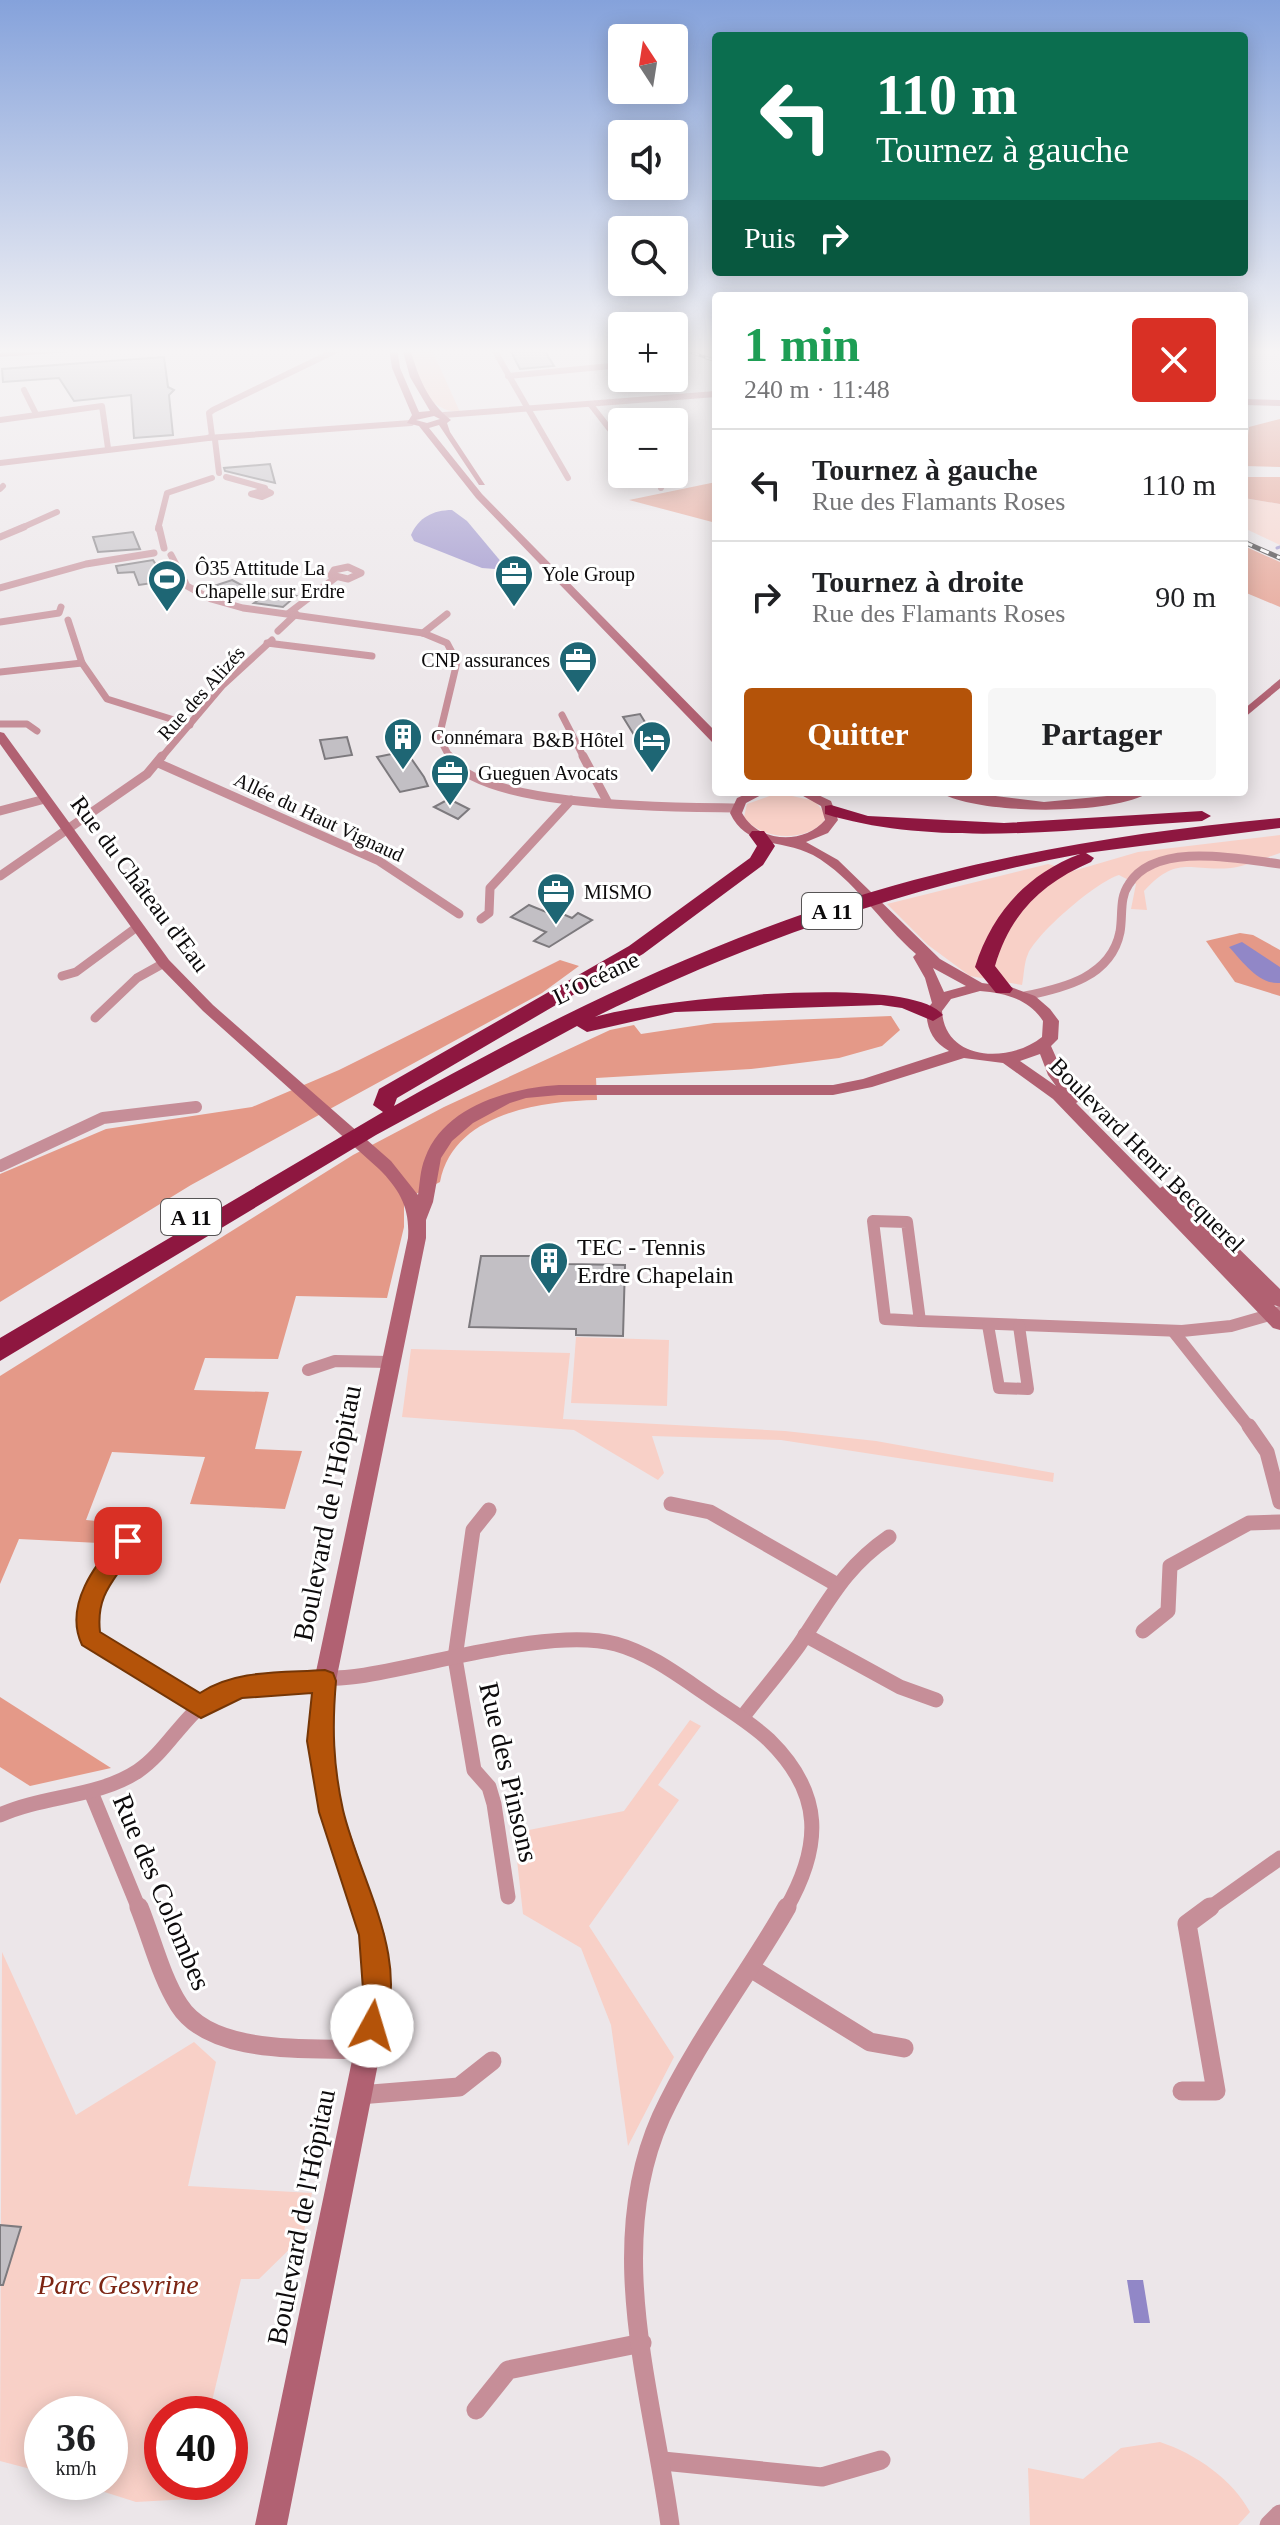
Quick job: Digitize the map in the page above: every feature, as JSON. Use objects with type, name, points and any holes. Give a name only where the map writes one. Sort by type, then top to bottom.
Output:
[{"type":"highway","points":[[831,810],[867,821],[1004,828],[1280,813]]},
{"type":"highway","name":"L’Océane","points":[[0,1332],[384,1105],[631,978],[712,943],[829,901],[934,871],[1058,844],[1280,813]]},
{"type":"highway","name":"L’Océane","points":[[0,1351],[250,1198],[467,1075],[684,967],[827,912],[932,881],[1020,860],[1224,828],[1280,823]]},
{"type":"highway","points":[[1003,989],[988,975],[985,967],[987,958],[1017,902],[1039,880],[1084,859],[1205,836],[1224,828]]},
{"type":"highway","points":[[384,1105],[387,1094],[651,939],[762,856],[766,846],[758,835]]},
{"type":"highway","points":[[467,1075],[493,1070],[590,1025],[670,1005],[886,998],[916,1004],[936,1017]]},
{"type":"main road","points":[[455,466],[479,496],[712,735]]},
{"type":"main road","points":[[470,466],[521,538]]},
{"type":"main road","points":[[1248,711],[1280,682]]},
{"type":"main road","points":[[705,729],[712,740]]},
{"type":"main road","name":"Rue du Château d'Eau","points":[[2,741],[164,963],[208,1008],[403,1182]]},
{"type":"main road","points":[[789,840],[821,833],[832,820],[831,810],[814,796]]},
{"type":"main road","points":[[964,796],[990,802],[1042,806],[1095,804],[1127,796]]},
{"type":"main road","points":[[743,799],[741,825],[758,835],[789,840],[833,862],[914,947],[943,970],[980,987]]},
{"type":"main road","points":[[821,833],[833,862]]},
{"type":"main road","points":[[914,947],[932,978],[936,1017],[964,1053],[1009,1060],[1032,1054],[1044,1046],[1052,1033],[1051,1021],[1043,1009],[1025,996],[1003,989],[980,987],[955,991],[936,1017]]},
{"type":"main road","name":"Boulevard de l'Hôpitau","points":[[885,1079],[920,1053],[936,1017]]},
{"type":"main road","name":"Boulevard Henri Becquerel","points":[[1044,1046],[1056,1075],[1076,1098],[1278,1313]]},
{"type":"main road","name":"Boulevard de l'Hôpitau","points":[[271,2525],[377,2003],[372,1935],[331,1812],[319,1741],[325,1681],[417,1238],[418,1218],[427,1200],[431,1168],[450,1134],[515,1096],[559,1090],[833,1090],[885,1079],[937,1058],[964,1053]]},
{"type":"main road","name":"Boulevard Henri Becquerel","points":[[1009,1060],[1059,1095],[1278,1313]]},
{"type":"main road","points":[[403,1182],[431,1168]]},
{"type":"main road","name":"Boulevard de l'Hôpitau","points":[[403,1182],[418,1218]]},
{"type":"street","points":[[221,466],[223,475]]},
{"type":"street","points":[[560,466],[568,478]]},
{"type":"street","points":[[164,548],[158,530],[167,493],[212,478],[211,475],[223,475],[268,490],[270,494],[262,497],[252,495],[256,488]]},
{"type":"street","points":[[0,537],[57,512]]},
{"type":"street","points":[[0,525],[17,528]]},
{"type":"street","points":[[154,553],[164,548],[174,549],[171,555]]},
{"type":"street","points":[[0,588],[96,562],[154,553],[171,555]]},
{"type":"street","points":[[171,555],[182,580],[194,591],[226,604],[423,633],[442,639],[457,662],[439,737],[446,757],[466,773],[496,787],[571,800],[743,799]]},
{"type":"street","points":[[278,631],[292,614],[335,578]]},
{"type":"street","points":[[0,622],[59,613],[61,607]]},
{"type":"street","points":[[423,633],[447,614]]},
{"type":"street","points":[[68,620],[82,663],[107,699],[190,725]]},
{"type":"street","name":"Rue des Alizés","points":[[0,876],[133,785],[158,763],[222,686],[269,642],[372,656]]},
{"type":"street","points":[[0,672],[82,663]]},
{"type":"street","points":[[562,715],[607,801]]},
{"type":"street","points":[[0,724],[27,724],[37,731]]},
{"type":"street","name":"Allée du Haut Vignaud","points":[[158,763],[379,861],[459,914]]},
{"type":"street","points":[[0,811],[45,799]]},
{"type":"street","points":[[481,919],[489,913],[490,888],[571,800]]},
{"type":"street","points":[[1025,996],[1071,984],[1105,962],[1120,933],[1125,891],[1142,871],[1162,863],[1195,858],[1280,864]]},
{"type":"street","points":[[62,976],[76,972],[137,927]]},
{"type":"street","points":[[95,1018],[137,978],[164,963]]},
{"type":"street","points":[[0,1166],[103,1118],[196,1107]]},
{"type":"street","points":[[920,1322],[907,1222],[873,1221],[885,1319],[920,1322],[988,1325],[1173,1331],[1219,1330],[1278,1313]]},
{"type":"street","points":[[988,1325],[999,1388],[1028,1389],[1019,1326]]},
{"type":"street","points":[[1173,1331],[1231,1400],[1267,1452],[1280,1502]]},
{"type":"street","points":[[308,1370],[335,1361],[389,1362]]},
{"type":"street","points":[[671,1504],[710,1512],[834,1583]]},
{"type":"street","name":"Rue des Pinsons","points":[[489,1510],[473,1530],[455,1658],[474,1770],[489,1787],[494,1804],[508,1897]]},
{"type":"street","points":[[1143,1631],[1168,1611],[1170,1566],[1249,1523],[1280,1522]]},
{"type":"street","points":[[742,1718],[805,1635],[834,1583],[858,1557],[889,1537]]},
{"type":"street","points":[[0,1815],[19,1804],[91,1792],[137,1772],[173,1740],[201,1707],[90,1638],[87,1613],[102,1574],[128,1541]]},
{"type":"street","points":[[805,1635],[900,1687],[936,1700]]},
{"type":"street","name":"Rue des Pinsons","points":[[201,1707],[220,1693],[242,1687],[325,1681],[548,1641],[601,1641],[634,1650],[742,1718],[776,1743],[797,1773],[810,1811],[812,1850],[802,1881],[752,1969],[668,2103],[643,2168],[632,2238],[642,2343],[663,2461],[670,2525]]},
{"type":"street","name":"Rue des Colombes","points":[[91,1792],[179,2005],[199,2028],[253,2044],[366,2050]]},
{"type":"street","points":[[1182,2091],[1216,2091],[1187,1924],[1280,1858]]},
{"type":"street","points":[[752,1969],[870,2042],[904,2048]]},
{"type":"street","points":[[359,2095],[459,2087],[492,2061]]},
{"type":"street","points":[[476,2410],[508,2370],[642,2343]]},
{"type":"street","points":[[663,2461],[822,2477],[881,2460]]},
{"type":"street","points":[[1269,2525],[1280,2514]]},
{"type":"green space","points":[[1248,499],[1280,504],[1280,545],[1248,530]]},
{"type":"green space","points":[[770,796],[792,796],[815,801],[825,814],[824,821],[806,833],[772,834],[752,825],[744,817],[747,804]]},
{"type":"green space","points":[[1280,835],[1280,853],[1250,864],[1217,869],[1185,867],[1166,872],[1144,891],[1147,910],[1131,909],[1136,884],[1119,875],[1096,887],[1043,933],[1027,957],[1022,985],[970,976],[928,945],[887,904],[1048,864],[1073,871],[1138,852]]},
{"type":"green space","points":[[576,1337],[669,1340],[667,1406],[571,1403]]},
{"type":"green space","points":[[411,1349],[570,1353],[563,1419],[785,1431],[876,1441],[1054,1473],[1053,1482],[781,1440],[652,1436],[664,1473],[658,1480],[574,1430],[402,1417]]},
{"type":"green space","points":[[690,1720],[701,1726],[658,1785],[679,1800],[589,1926],[674,2057],[628,2146],[611,2025],[581,1948],[523,1914],[514,1833],[624,1811]]},
{"type":"green space","name":"Parc Gesvrine","points":[[2,1952],[76,2115],[194,2042],[216,2062],[188,2186],[312,2193],[303,2236],[259,2279],[241,2279],[213,2396],[144,2396],[144,2500],[171,2500],[136,2502],[128,2499],[128,2396],[24,2396],[24,2467],[0,2461]]},
{"type":"green space","points":[[1160,2442],[1187,2453],[1212,2469],[1233,2489],[1250,2512],[1238,2525],[1030,2525],[1028,2468],[1083,2479],[1121,2448]]},
{"type":"shaded area","points":[[1248,477],[1280,477],[1280,504],[1248,499]]},
{"type":"shaded area","points":[[712,483],[712,522],[629,500]]},
{"type":"shaded area","points":[[452,510],[467,521],[508,570],[482,568],[414,541],[411,535],[422,520],[433,513]]},
{"type":"shaded area","points":[[1248,548],[1280,562],[1280,607],[1248,594]]},
{"type":"shaded area","points":[[1240,933],[1253,935],[1280,950],[1280,996],[1235,982],[1206,941]]},
{"type":"shaded area","points":[[1242,942],[1280,967],[1280,983],[1272,983],[1258,976],[1229,947]]},
{"type":"shaded area","points":[[560,960],[579,966],[542,993],[191,1185],[0,1302],[0,1174],[106,1129],[252,1107],[339,1070]]},
{"type":"shaded area","points":[[891,1016],[900,1030],[882,1046],[839,1058],[751,1069],[596,1078],[597,1100],[525,1108],[480,1126],[462,1141],[448,1159],[440,1182],[404,1200],[404,1227],[387,1298],[296,1296],[278,1359],[205,1358],[194,1390],[269,1392],[255,1449],[302,1451],[285,1509],[190,1504],[205,1457],[112,1452],[86,1520],[107,1522],[99,1543],[19,1539],[0,1584],[0,1376],[353,1155],[444,1107],[610,1030],[634,1025],[641,1034],[714,1023]]},
{"type":"shaded area","points":[[0,1697],[111,1768],[30,1786],[0,1767]]},
{"type":"shaded area","points":[[1127,2280],[1143,2280],[1150,2323],[1134,2323]]},
{"type":"building","points":[[270,466],[275,483],[225,471],[224,468]]},
{"type":"building","points":[[133,532],[140,549],[98,552],[93,537]]},
{"type":"building","points":[[153,560],[166,581],[139,585],[134,572],[118,573],[116,566]]},
{"type":"building","points":[[232,580],[251,590],[233,596],[214,586]]},
{"type":"building","points":[[270,592],[296,596],[283,607],[254,603]]},
{"type":"building","points":[[640,714],[657,740],[639,743],[623,717]]},
{"type":"building","points":[[347,737],[352,755],[325,759],[320,740]]},
{"type":"building","name":"Connémara","points":[[406,751],[428,786],[400,792],[377,757]]},
{"type":"building","points":[[449,799],[469,809],[458,819],[434,807]]},
{"type":"building","name":"MISMO","points":[[529,905],[551,914],[556,911],[572,918],[578,913],[592,920],[549,947],[534,941],[546,932],[511,917]]},
{"type":"building","name":"TEC - Tennis Erdre Chapelain","points":[[481,1256],[567,1256],[567,1264],[625,1265],[623,1336],[576,1335],[576,1329],[469,1327]]},
{"type":"building","points":[[0,2225],[21,2227],[3,2285],[0,2285]]},
{"type":"railway","points":[[1248,544],[1280,558]]},
{"type":"place","name":"Yole Group","points":[[514,608]]},
{"type":"place","name":"Ô35 Attitude La Chapelle sur Erdre","points":[[167,613]]},
{"type":"place","name":"CNP assurances","points":[[578,694]]},
{"type":"place","name":"Connémara","points":[[403,771]]},
{"type":"place","name":"B&B Hôtel","points":[[652,774]]},
{"type":"place","name":"Gueguen Avocats","points":[[450,807]]},
{"type":"place","name":"MISMO","points":[[556,926]]},
{"type":"place","name":"TEC - Tennis Erdre Chapelain","points":[[549,1295]]},
{"type":"route","points":[[128,1541],[102,1574],[87,1613],[90,1638],[201,1707],[220,1693],[242,1687],[325,1681],[319,1741],[331,1812],[372,1935],[377,2003],[372,2026]]}]
